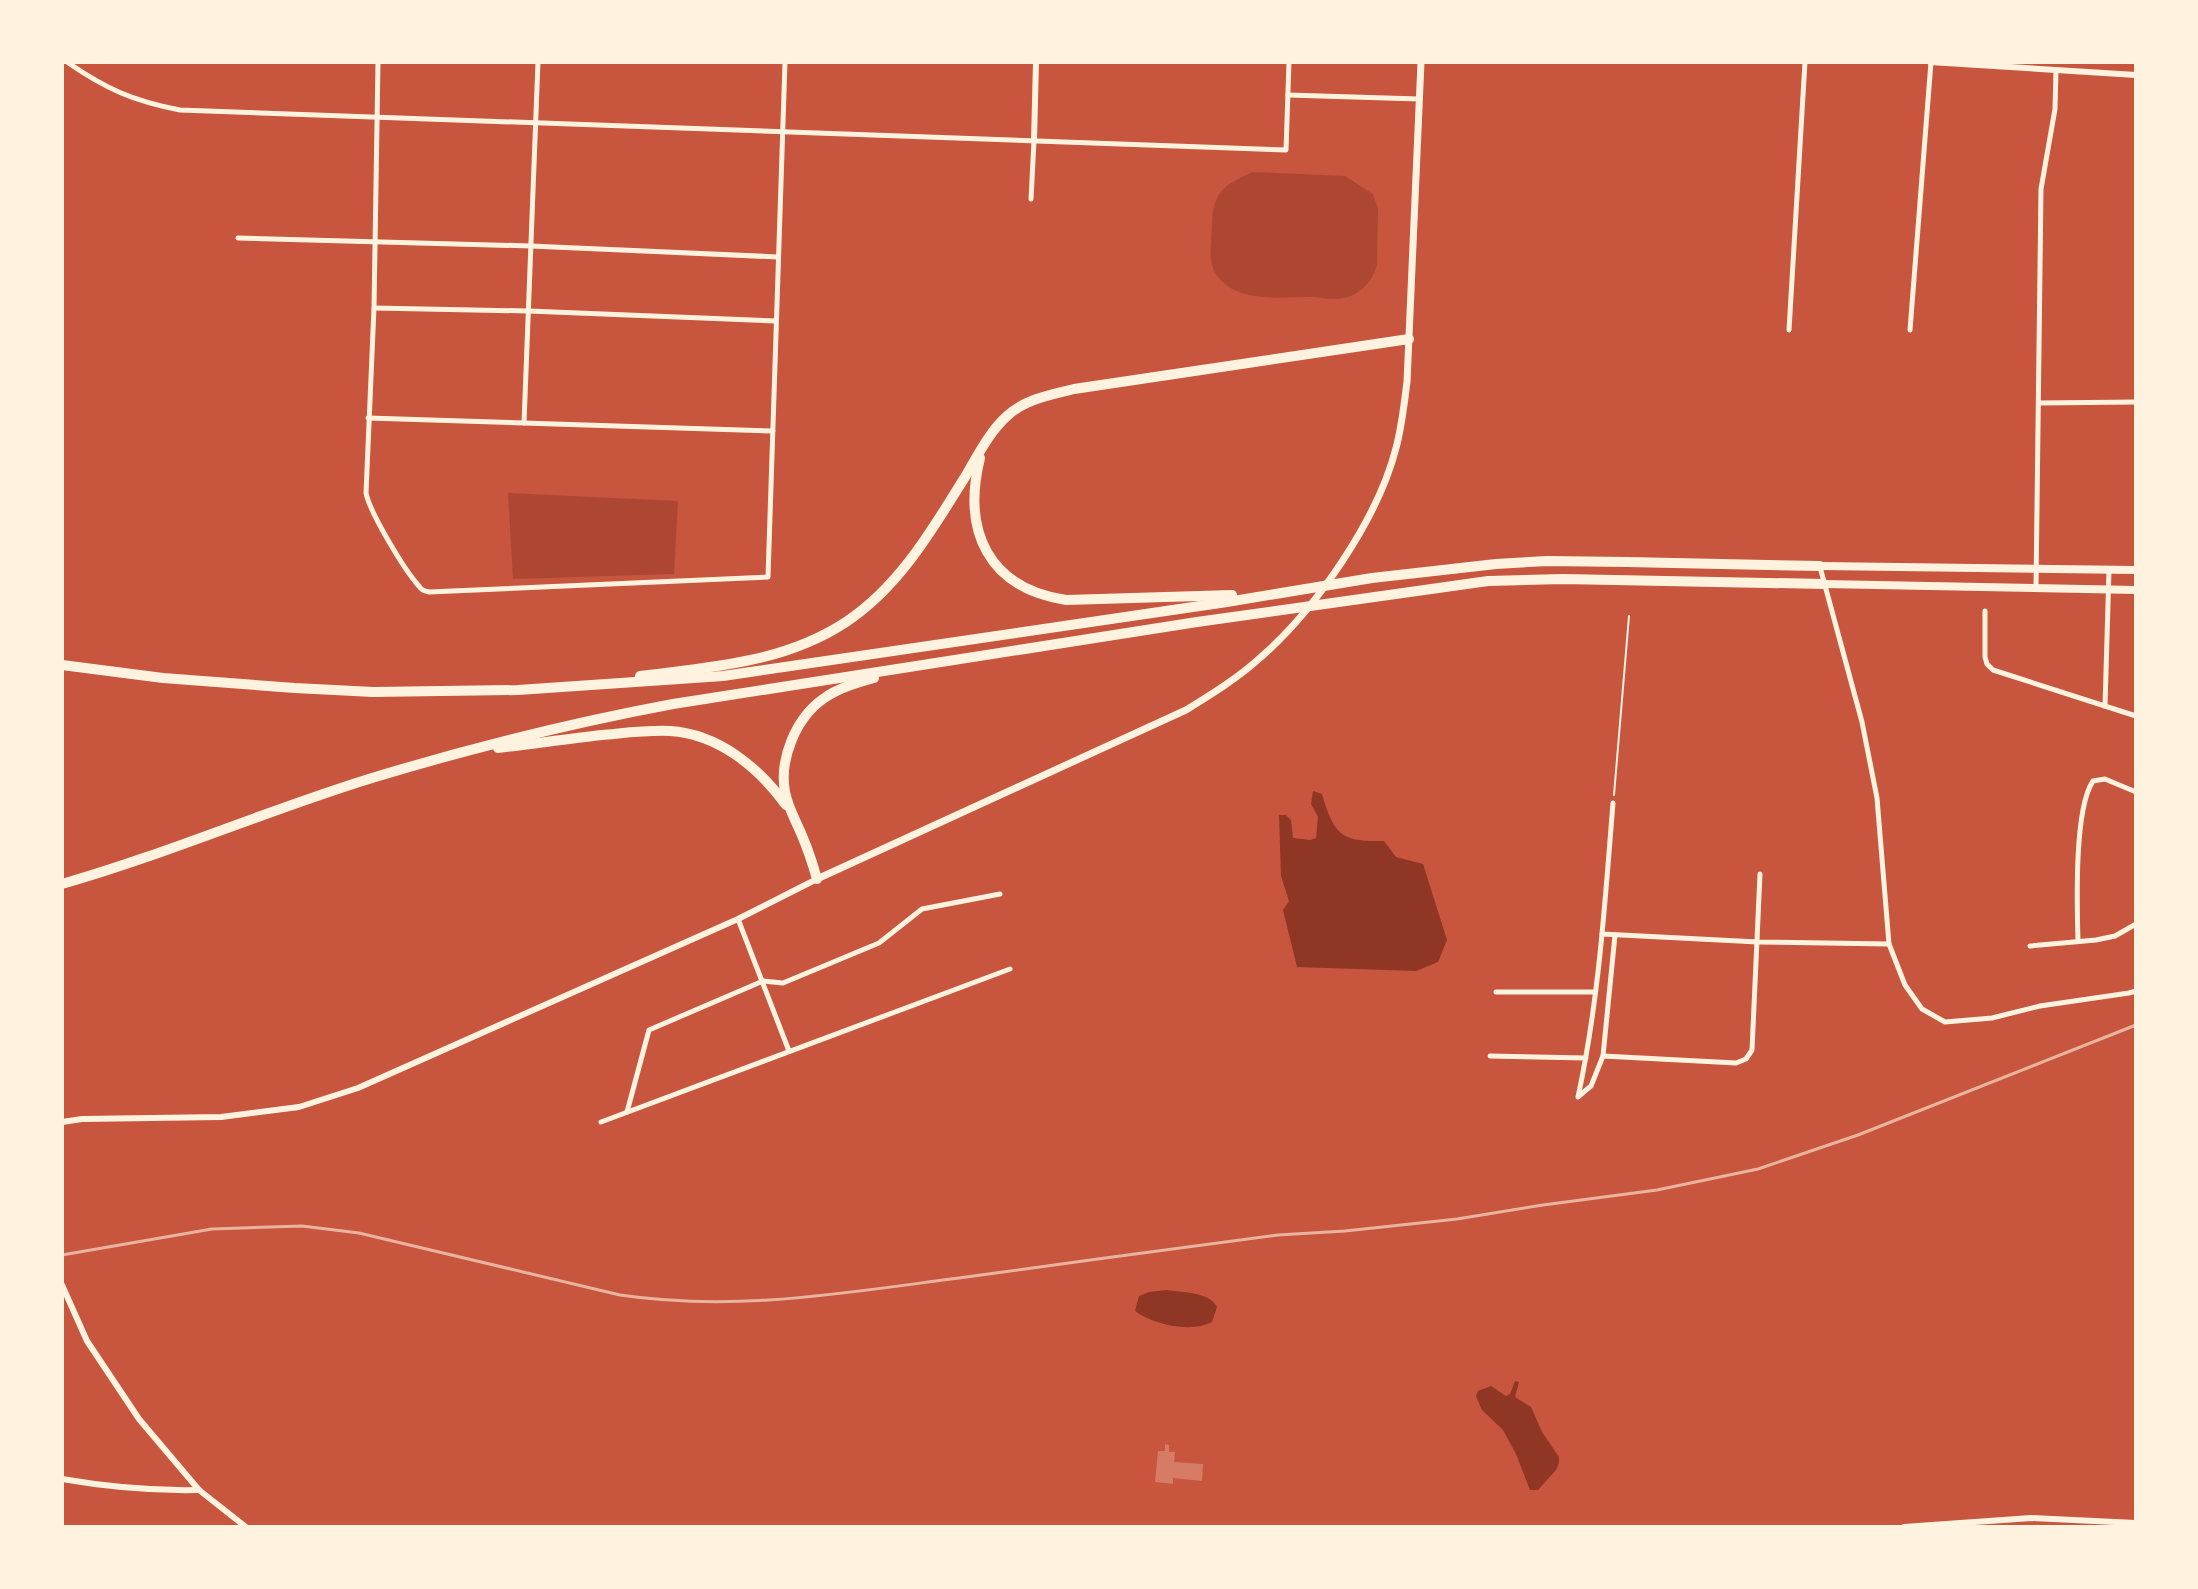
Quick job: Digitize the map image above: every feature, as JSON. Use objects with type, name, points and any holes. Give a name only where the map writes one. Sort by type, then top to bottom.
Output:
[{"type":"highway","points":[[607,683],[769,656],[796,648],[845,623],[902,571],[1007,416],[1034,399],[1074,389],[1409,339]]},
{"type":"highway","points":[[982,449],[973,502],[980,538],[1007,577],[1025,589],[1066,600],[1288,592]]},
{"type":"highway","points":[[62,665],[221,683],[373,692],[518,690],[738,674],[1430,570],[1547,561],[1820,566]]},
{"type":"highway","points":[[62,884],[371,778],[597,718],[673,704],[1452,585],[1523,579],[1824,584]]},
{"type":"highway","points":[[817,879],[785,794],[785,761],[803,718],[822,699],[845,686],[875,677],[1013,650]]},
{"type":"highway","points":[[456,753],[629,732],[685,733],[734,753],[776,790],[792,812]]},
{"type":"main road","points":[[817,879],[1186,710],[1224,687],[1264,655],[1311,604],[1371,511],[1396,449],[1407,382],[1421,62]]},
{"type":"main road","points":[[1820,566],[2136,570]]},
{"type":"main road","points":[[1824,584],[2136,590]]},
{"type":"street","points":[[67,62],[117,93],[180,110],[1286,150],[1289,62]]},
{"type":"street","points":[[378,62],[374,308],[365,486],[367,501],[413,577],[424,591],[429,592],[768,577],[785,62]]},
{"type":"street","points":[[524,423],[538,62]]},
{"type":"street","points":[[1031,199],[1036,62]]},
{"type":"street","points":[[1789,330],[1805,62]]},
{"type":"street","points":[[1910,330],[1930,62],[2136,75]]},
{"type":"street","points":[[2036,588],[2041,189],[2055,109],[2056,70]]},
{"type":"street","points":[[1288,95],[1421,99]]},
{"type":"street","points":[[238,238],[778,257]]},
{"type":"street","points":[[374,308],[776,321]]},
{"type":"street","points":[[2039,403],[2136,402]]},
{"type":"street","points":[[368,418],[773,431]]},
{"type":"street","points":[[1820,566],[1862,722],[1877,798],[1889,944],[1905,985],[1922,1009],[1945,1022],[1992,1018],[2040,1006],[2136,991]]},
{"type":"street","points":[[2105,706],[2109,570]]},
{"type":"street","points":[[1985,611],[1985,657],[1993,670],[2136,716]]},
{"type":"street","points":[[2078,941],[2076,892],[2087,790],[2093,781],[2105,779],[2136,792]]},
{"type":"street","points":[[1613,803],[1602,934],[1578,1097],[1591,1086],[1603,1056],[1615,935]]},
{"type":"street","points":[[1603,1056],[1736,1063],[1746,1059],[1752,1050],[1760,874]]},
{"type":"street","points":[[62,1122],[221,1117],[299,1107],[358,1088],[738,919],[817,879]]},
{"type":"street","points":[[627,1112],[649,1030],[763,981],[783,983],[879,943],[922,909],[1000,894]]},
{"type":"street","points":[[738,919],[789,1051]]},
{"type":"street","points":[[2030,946],[2096,940],[2115,936],[2136,924]]},
{"type":"street","points":[[1602,934],[1758,942],[1889,944]]},
{"type":"street","points":[[601,1122],[1010,969]]},
{"type":"street","points":[[1496,992],[1595,992]]},
{"type":"street","points":[[1490,1056],[1586,1058]]},
{"type":"street","points":[[62,1285],[87,1341],[139,1419],[199,1490],[246,1527]]},
{"type":"street","points":[[62,1479],[155,1491],[199,1490]]},
{"type":"street","points":[[1904,1527],[2031,1518],[2136,1523]]},
{"type":"path","points":[[1613,803],[1629,616]]},
{"type":"shaded area","points":[[1253,172],[1345,176],[1373,194],[1378,208],[1377,265],[1365,286],[1356,294],[1333,299],[1260,297],[1224,284],[1213,269],[1211,257],[1215,205],[1227,186]]},
{"type":"shaded area","points":[[508,493],[678,501],[674,574],[513,579]]},
{"type":"shaded area","points":[[1313,791],[1322,794],[1331,819],[1341,833],[1358,840],[1384,841],[1396,857],[1423,864],[1447,940],[1438,962],[1416,971],[1297,967],[1283,910],[1289,901],[1281,876],[1279,815],[1286,815],[1291,820],[1293,838],[1316,838],[1318,817],[1311,804]]},
{"type":"shaded area","points":[[1167,1290],[1208,1298],[1217,1307],[1212,1322],[1194,1327],[1173,1326],[1135,1311],[1139,1296]]},
{"type":"shaded area","points":[[1515,1381],[1519,1382],[1515,1397],[1531,1407],[1542,1432],[1559,1457],[1556,1470],[1538,1490],[1530,1490],[1503,1430],[1482,1410],[1476,1396],[1478,1391],[1491,1386],[1506,1396],[1510,1394]]},
{"type":"building","points":[[1165,1444],[1169,1445],[1169,1452],[1175,1452],[1174,1462],[1203,1464],[1202,1481],[1173,1478],[1173,1484],[1155,1482],[1158,1451],[1165,1451]]},
{"type":"railway","points":[[62,1255],[212,1229],[302,1226],[359,1233],[620,1295],[706,1302],[831,1294],[1278,1235],[1457,1219],[1657,1190],[1758,1169],[1858,1135],[2136,1025]]}]
